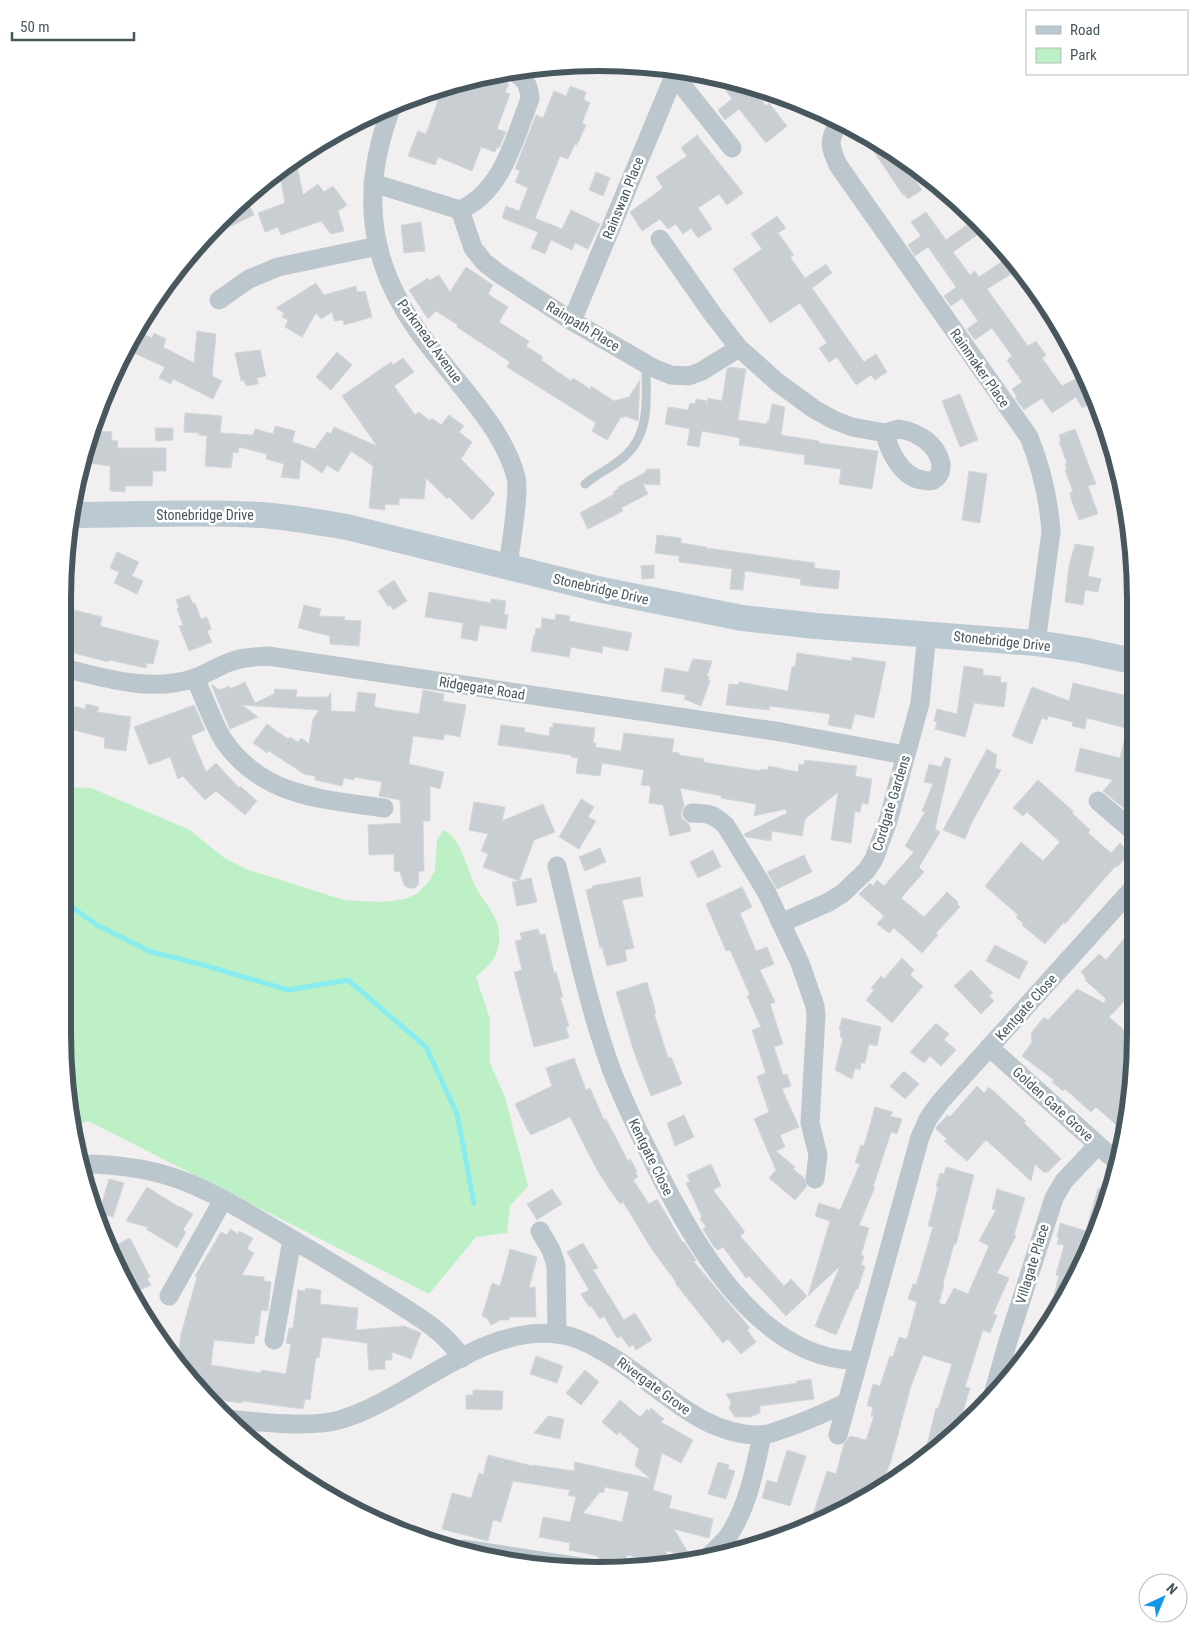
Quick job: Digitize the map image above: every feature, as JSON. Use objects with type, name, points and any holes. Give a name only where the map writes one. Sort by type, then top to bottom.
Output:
[{"type":"street","points":[[373,183],[460,210],[478,201],[491,188],[500,173],[530,100],[529,88],[520,77]]},
{"type":"street","name":"Rainswan Place","points":[[572,321],[673,77]]},
{"type":"street","name":"Rainswan Place","points":[[679,78],[732,148]]},
{"type":"street","name":"Parkmead Avenue","points":[[389,115],[381,138],[373,183],[373,219],[378,246],[390,284],[401,305],[436,354],[492,425],[509,455],[516,479],[508,567]]},
{"type":"street","name":"Rainmaker Place","points":[[836,128],[831,136],[832,150],[838,166],[1029,437],[1035,452],[1050,516],[1051,532],[1036,642]]},
{"type":"street","name":"Rainpath Place","points":[[460,210],[473,248],[484,262],[498,274],[572,321],[646,364],[671,375],[689,376],[702,371],[739,348]]},
{"type":"street","points":[[660,239],[739,348],[777,382],[814,410],[834,420],[852,427],[885,434]]},
{"type":"street","points":[[218,300],[249,279],[278,267],[378,246]]},
{"type":"street","name":"Stonebridge Drive","points":[[78,515],[223,514],[307,520],[347,527],[602,590],[674,606],[742,618],[807,625],[1036,642],[1127,660]]},
{"type":"street","name":"Cordgate Gardens","points":[[781,923],[829,902],[843,893],[867,870],[880,844],[920,703],[927,633]]},
{"type":"street","name":"Ridgegate Road","points":[[71,670],[148,686],[195,678],[230,661],[247,657],[268,656],[772,731],[905,755]]},
{"type":"street","points":[[195,678],[223,739],[237,757],[259,776],[276,786],[296,793],[384,808]]},
{"type":"street","points":[[1098,801],[1127,825]]},
{"type":"street","points":[[692,813],[705,813],[717,817],[726,826],[767,893],[800,963],[815,1006],[810,1123],[818,1155],[815,1179]]},
{"type":"street","name":"Kentgate Close","points":[[557,866],[592,1008],[613,1073],[631,1116],[667,1191],[699,1246],[727,1284],[763,1323],[783,1337],[825,1357],[858,1361]]},
{"type":"street","name":"Kentgate Close","points":[[838,1435],[920,1137],[928,1119],[940,1102],[1127,895]]},
{"type":"street","name":"Golden Gate Grove","points":[[989,1048],[1112,1158]]},
{"type":"street","name":"Villagate Place","points":[[997,1381],[1054,1198],[1064,1181],[1098,1145]]},
{"type":"street","points":[[87,1164],[112,1164],[148,1171],[190,1184],[246,1211],[347,1271],[438,1330],[454,1346],[462,1358]]},
{"type":"street","points":[[169,1296],[223,1200]]},
{"type":"street","points":[[540,1231],[551,1250],[556,1265],[558,1334]]},
{"type":"street","points":[[274,1340],[292,1240]]},
{"type":"street","name":"Rivergate Grove","points":[[239,1420],[308,1424],[336,1421],[366,1411],[486,1346],[525,1335],[558,1334],[582,1340],[613,1356],[705,1422],[729,1430],[762,1435],[804,1422],[846,1403]]},
{"type":"street","points":[[716,1549],[728,1536],[741,1510],[751,1480],[762,1435]]},
{"type":"lane","points":[[585,484],[626,455],[642,432],[645,420],[646,364]]},
{"type":"green space","points":[[71,787],[91,788],[190,830],[223,857],[246,869],[344,900],[381,902],[405,899],[417,894],[429,881],[435,870],[437,840],[443,830],[455,839],[479,893],[493,914],[499,930],[497,953],[476,977],[490,1019],[490,1063],[505,1097],[528,1186],[510,1206],[507,1233],[476,1237],[429,1294],[88,1121],[79,1124],[72,1069]]},
{"type":"building","points":[[500,80],[509,84],[505,92],[510,94],[497,129],[506,132],[499,148],[497,147],[495,152],[481,147],[472,171],[438,157],[435,165],[408,156],[418,131],[426,134],[438,101],[431,98],[496,81]]},
{"type":"building","points":[[570,86],[586,92],[584,100],[590,103],[582,123],[586,125],[568,159],[560,156],[535,218],[562,229],[571,210],[600,224],[588,249],[575,243],[572,250],[551,240],[545,254],[531,248],[538,232],[502,218],[506,206],[519,211],[528,188],[515,182],[520,171],[515,169],[536,115],[543,118],[554,91],[566,96]]},
{"type":"building","points":[[723,86],[758,96],[766,106],[769,103],[787,126],[766,143],[739,109],[725,120],[718,110],[732,99]]},
{"type":"building","points":[[697,135],[743,193],[727,205],[719,194],[698,208],[712,229],[698,238],[691,228],[683,234],[676,224],[668,229],[660,219],[642,231],[630,212],[663,188],[656,177],[687,156],[681,148]]},
{"type":"building","points":[[871,147],[910,173],[922,190],[908,199],[903,195]]},
{"type":"building","points":[[297,166],[303,195],[318,184],[324,192],[333,186],[347,205],[338,211],[344,231],[331,234],[321,221],[281,235],[278,227],[265,232],[258,213],[285,203],[281,178]]},
{"type":"building","points":[[596,172],[610,178],[603,196],[589,190]]},
{"type":"building","points":[[249,204],[254,215],[221,231]]},
{"type":"building","points":[[926,212],[946,240],[969,223],[972,226],[979,233],[953,252],[970,275],[975,271],[979,277],[1003,261],[1011,274],[987,289],[1028,346],[1036,341],[1046,355],[1042,358],[1062,386],[1078,378],[1090,404],[1082,408],[1076,397],[1052,413],[1042,398],[1024,410],[1015,398],[1017,397],[1012,389],[1022,382],[1007,360],[1012,356],[992,328],[975,340],[967,329],[978,321],[962,298],[951,306],[944,296],[956,287],[928,247],[915,256],[908,245],[921,236],[911,222]]},
{"type":"building","points":[[777,216],[786,228],[778,233],[794,255],[790,257],[805,278],[826,264],[832,273],[812,288],[864,362],[876,354],[887,372],[875,380],[871,375],[856,385],[837,357],[829,362],[819,348],[827,343],[800,303],[770,323],[733,269],[762,249],[751,234]]},
{"type":"building","points":[[421,222],[425,251],[404,253],[401,225]]},
{"type":"building","points":[[466,267],[493,285],[488,294],[508,307],[499,322],[529,341],[526,346],[543,357],[541,360],[571,381],[573,378],[590,389],[591,386],[614,401],[629,397],[640,380],[638,421],[625,416],[624,418],[621,417],[607,440],[592,431],[596,423],[507,367],[510,362],[457,327],[458,325],[436,311],[428,319],[409,290],[428,278],[429,281],[439,275],[450,292]]},
{"type":"building","points":[[316,283],[324,295],[356,286],[357,292],[365,291],[372,317],[344,325],[343,320],[334,321],[332,312],[321,319],[316,313],[302,337],[285,327],[288,320],[282,317],[284,313],[276,308]]},
{"type":"building","points":[[197,331],[216,334],[212,376],[222,381],[213,399],[173,379],[171,384],[159,378],[165,367],[133,353],[143,334],[152,338],[154,333],[166,339],[163,347],[194,363]]},
{"type":"building","points":[[260,350],[266,376],[257,378],[258,384],[246,386],[244,380],[241,381],[235,353]]},
{"type":"building","points":[[337,352],[352,365],[331,390],[316,377]]},
{"type":"building","points":[[403,358],[414,372],[394,386],[415,415],[419,412],[430,421],[432,418],[441,425],[449,415],[464,426],[459,432],[472,442],[461,459],[495,494],[472,520],[426,478],[424,499],[399,498],[399,505],[385,504],[385,510],[369,508],[373,466],[351,451],[338,472],[327,465],[322,473],[301,459],[299,479],[281,477],[284,464],[266,459],[267,454],[239,447],[238,453],[233,452],[231,468],[205,466],[207,436],[199,435],[199,433],[184,432],[185,413],[222,416],[220,433],[253,435],[255,429],[273,434],[275,426],[295,431],[292,442],[315,449],[327,432],[331,434],[334,427],[377,446],[342,396],[391,362],[393,365]]},
{"type":"building","points":[[730,367],[746,369],[738,420],[767,424],[772,404],[785,407],[781,435],[819,441],[819,443],[878,451],[872,489],[839,484],[841,469],[804,464],[805,455],[739,445],[740,438],[702,431],[699,447],[687,445],[690,429],[665,424],[668,407],[688,410],[690,403],[695,404],[696,399],[707,401],[707,405],[708,398],[722,401],[727,369]]},
{"type":"building","points":[[960,394],[978,440],[960,447],[942,401]]},
{"type":"building","points":[[155,428],[173,428],[173,440],[156,441]]},
{"type":"building","points":[[1075,429],[1096,484],[1088,486],[1098,514],[1079,520],[1071,499],[1070,492],[1073,492],[1065,470],[1067,470],[1065,464],[1067,463],[1059,441],[1061,441],[1059,435]]},
{"type":"building","points":[[98,431],[112,432],[111,440],[118,441],[117,448],[166,448],[166,471],[153,471],[152,486],[125,486],[125,492],[110,491],[110,466],[89,463]]},
{"type":"building","points":[[646,469],[660,469],[660,485],[643,484],[648,494],[621,508],[623,511],[588,529],[580,513],[614,494],[613,492],[618,487],[646,472]]},
{"type":"building","points":[[969,471],[987,474],[980,523],[962,520]]},
{"type":"building","points":[[657,535],[681,538],[681,543],[706,548],[815,563],[814,568],[840,571],[838,589],[800,585],[801,579],[745,571],[743,590],[730,589],[732,569],[679,562],[679,556],[655,553]]},
{"type":"building","points":[[1075,544],[1094,547],[1088,576],[1101,579],[1098,592],[1085,590],[1083,605],[1065,602],[1069,566]]},
{"type":"building","points":[[117,552],[139,562],[132,576],[143,581],[137,594],[114,583],[119,572],[110,568]]},
{"type":"building","points":[[654,565],[654,578],[642,579],[641,566]]},
{"type":"building","points":[[394,580],[407,601],[393,610],[378,591]]},
{"type":"building","points":[[429,592],[491,603],[491,599],[506,601],[504,614],[508,615],[506,629],[480,625],[477,641],[461,638],[463,623],[425,617]]},
{"type":"building","points":[[189,595],[193,604],[195,603],[201,619],[207,617],[211,629],[207,631],[212,642],[189,651],[179,626],[183,625],[176,600]]},
{"type":"building","points":[[304,605],[321,609],[319,616],[345,617],[344,620],[361,621],[359,646],[330,644],[330,636],[298,628]]},
{"type":"building","points":[[74,610],[102,617],[100,626],[159,641],[153,664],[147,663],[146,668],[109,660],[108,662],[74,653],[75,650],[71,649],[71,621]]},
{"type":"building","points":[[556,614],[570,616],[569,621],[632,633],[628,651],[603,646],[602,653],[571,647],[569,657],[531,651],[536,628],[541,629],[542,618],[555,620]]},
{"type":"building","points":[[797,653],[852,661],[852,657],[886,662],[874,718],[855,714],[851,729],[828,725],[830,714],[770,706],[769,710],[726,705],[729,684],[739,685],[739,682],[788,691],[792,666],[795,667]]},
{"type":"building","points":[[693,659],[712,661],[707,676],[710,681],[701,706],[684,699],[686,695],[661,691],[665,668],[688,672]]},
{"type":"building","points":[[964,666],[983,669],[983,675],[1001,677],[1000,682],[1007,683],[1004,707],[974,703],[965,737],[935,729],[937,722],[934,721],[937,709],[957,714]]},
{"type":"building","points":[[245,682],[255,703],[274,694],[275,689],[297,690],[296,697],[328,697],[331,692],[331,711],[355,712],[358,692],[376,694],[374,706],[379,708],[419,714],[423,690],[444,694],[443,701],[466,705],[460,737],[445,734],[443,740],[413,736],[409,764],[444,772],[440,789],[430,786],[430,821],[423,821],[424,871],[419,871],[418,885],[415,888],[408,888],[404,885],[400,872],[394,871],[394,854],[369,855],[368,825],[401,823],[400,800],[379,796],[382,782],[355,777],[354,780],[344,778],[342,786],[315,780],[315,776],[304,774],[253,743],[267,724],[288,739],[290,737],[298,742],[301,738],[309,744],[313,719],[319,710],[242,705],[258,717],[230,729],[211,684],[220,690],[229,686],[230,689]]},
{"type":"building","points":[[1073,683],[1127,696],[1127,728],[1087,718],[1085,729],[1072,726],[1073,722],[1048,716],[1047,720],[1042,718],[1032,744],[1012,736],[1032,687],[1069,701]]},
{"type":"building","points":[[86,704],[99,707],[97,712],[131,717],[126,751],[104,748],[105,738],[71,729],[71,705],[85,709]]},
{"type":"building","points":[[194,705],[205,730],[191,736],[206,772],[216,763],[239,788],[240,786],[257,801],[245,815],[216,791],[205,800],[183,776],[178,779],[170,757],[149,765],[134,727]]},
{"type":"building","points":[[553,723],[595,728],[593,743],[596,743],[595,747],[621,751],[624,733],[674,739],[672,752],[679,753],[679,755],[704,759],[703,762],[761,771],[761,769],[768,770],[768,766],[798,772],[799,764],[804,765],[804,760],[857,766],[855,776],[872,779],[868,804],[862,803],[860,812],[855,811],[851,843],[831,840],[838,792],[805,819],[802,836],[772,831],[771,841],[746,837],[744,834],[787,813],[786,809],[754,816],[756,804],[680,788],[684,805],[681,813],[682,819],[689,824],[691,831],[670,836],[663,805],[649,803],[651,786],[641,785],[644,770],[602,763],[600,776],[576,773],[578,758],[571,757],[571,755],[498,745],[501,725],[525,728],[524,732],[549,736],[550,727],[553,728]]},
{"type":"building","points":[[1127,728],[1127,811],[1103,791],[1113,780],[1075,771],[1080,748],[1120,758]]},
{"type":"building","points":[[987,749],[997,755],[995,768],[1001,770],[971,824],[965,839],[943,830]]},
{"type":"building","points":[[945,757],[951,759],[935,829],[940,832],[919,867],[924,872],[901,898],[924,917],[947,892],[958,902],[957,904],[960,907],[936,933],[938,935],[922,953],[894,928],[889,933],[877,924],[884,916],[859,894],[870,883],[873,886],[877,880],[884,886],[914,852],[905,846],[925,812],[922,811],[933,784],[924,782],[929,764],[941,767]]},
{"type":"building","points":[[1038,780],[1073,811],[1072,813],[1090,830],[1088,833],[1111,853],[1120,843],[1127,850],[1127,856],[1045,944],[1022,925],[1023,923],[1016,917],[1018,915],[985,886],[1021,842],[1043,861],[1060,842],[1027,812],[1023,816],[1013,808]]},
{"type":"building","points":[[581,799],[594,807],[588,817],[596,821],[579,849],[559,837]]},
{"type":"building","points":[[474,802],[505,807],[502,821],[543,804],[555,832],[534,840],[519,881],[483,867],[488,854],[481,851],[488,834],[469,830]]},
{"type":"building","points":[[600,848],[606,862],[585,871],[579,857]]},
{"type":"building","points":[[713,850],[721,867],[698,878],[690,862]]},
{"type":"building","points":[[804,855],[812,872],[777,889],[767,872]]},
{"type":"building","points":[[640,877],[643,896],[622,900],[634,948],[625,950],[627,961],[607,966],[602,947],[600,948],[586,890],[593,888],[592,886]]},
{"type":"building","points":[[531,878],[537,902],[517,906],[512,882]]},
{"type":"building","points":[[742,887],[752,907],[740,913],[756,951],[767,947],[774,964],[760,970],[775,1002],[770,1004],[783,1044],[774,1047],[783,1075],[787,1074],[791,1086],[782,1089],[799,1127],[780,1135],[785,1147],[776,1151],[795,1167],[793,1169],[804,1178],[807,1186],[795,1200],[769,1178],[776,1170],[754,1119],[769,1112],[757,1076],[766,1073],[752,1030],[761,1027],[747,996],[750,995],[730,950],[726,951],[706,904]]},
{"type":"building","points":[[538,929],[540,935],[545,934],[554,973],[556,972],[563,997],[560,997],[569,1026],[566,1027],[569,1038],[534,1047],[514,972],[522,970],[515,941],[522,940],[520,933]]},
{"type":"building","points":[[1127,935],[1127,998],[1109,1017],[1127,1033],[1126,1069],[1118,1127],[1096,1107],[1091,1112],[1065,1089],[1063,1091],[1052,1082],[1054,1080],[1022,1056],[1032,1042],[1031,1033],[1044,1017],[1048,1020],[1077,989],[1104,1003],[1106,999],[1085,980],[1086,978],[1081,972],[1099,954],[1106,960]]},
{"type":"building","points":[[995,945],[1028,962],[1019,979],[986,961]]},
{"type":"building","points":[[902,958],[914,970],[910,975],[923,986],[892,1023],[866,1000],[874,990],[871,988],[881,976],[884,979]]},
{"type":"building","points":[[971,970],[993,993],[989,996],[994,1001],[981,1014],[954,986]]},
{"type":"building","points":[[647,982],[656,1013],[654,1013],[668,1058],[671,1057],[682,1084],[651,1096],[634,1052],[616,992]]},
{"type":"building","points":[[842,1018],[881,1027],[877,1046],[869,1044],[865,1063],[861,1063],[860,1070],[855,1068],[852,1079],[835,1070],[843,1038],[840,1037],[841,1031],[839,1030]]},
{"type":"building","points":[[936,1023],[949,1034],[944,1040],[956,1050],[941,1066],[930,1056],[924,1063],[910,1052]]},
{"type":"building","points":[[574,1058],[586,1090],[590,1088],[604,1120],[606,1119],[628,1161],[630,1159],[637,1171],[635,1172],[638,1177],[633,1180],[649,1204],[657,1199],[683,1243],[696,1260],[694,1262],[750,1328],[747,1330],[756,1342],[741,1354],[728,1339],[723,1343],[675,1283],[623,1202],[620,1204],[608,1187],[570,1117],[531,1135],[527,1129],[515,1104],[552,1086],[546,1068]]},
{"type":"building","points":[[904,1071],[919,1084],[905,1099],[890,1086]]},
{"type":"building","points":[[977,1086],[984,1093],[989,1087],[1026,1121],[1024,1123],[1061,1159],[1048,1172],[1043,1172],[1035,1164],[1031,1181],[986,1140],[967,1161],[944,1141],[947,1139],[936,1129],[937,1126],[948,1115],[950,1117]]},
{"type":"building","points":[[875,1107],[893,1112],[890,1116],[902,1119],[897,1134],[891,1132],[873,1187],[875,1187],[859,1225],[869,1228],[861,1255],[864,1256],[861,1265],[865,1266],[858,1289],[856,1289],[836,1335],[815,1326],[840,1266],[808,1296],[830,1221],[815,1216],[819,1203],[840,1210],[860,1164],[855,1163],[861,1145],[864,1146]]},
{"type":"building","points":[[684,1115],[694,1137],[675,1146],[667,1123]]},
{"type":"building","points":[[711,1164],[721,1186],[713,1190],[745,1232],[740,1236],[784,1286],[791,1279],[807,1296],[786,1316],[749,1276],[746,1278],[723,1247],[718,1250],[714,1247],[703,1229],[706,1227],[700,1219],[702,1217],[686,1183],[690,1182],[687,1175]]},
{"type":"building","points":[[946,1167],[974,1175],[956,1244],[954,1244],[943,1284],[939,1303],[945,1305],[954,1288],[968,1294],[989,1246],[979,1241],[996,1210],[992,1209],[997,1189],[1025,1198],[1014,1235],[1016,1236],[997,1273],[1009,1278],[993,1314],[997,1315],[990,1333],[983,1330],[965,1387],[970,1388],[963,1415],[926,1448],[936,1408],[938,1409],[952,1364],[923,1355],[911,1386],[890,1464],[884,1478],[863,1491],[812,1516],[827,1471],[836,1474],[844,1444],[850,1436],[866,1440],[874,1416],[871,1416],[873,1407],[867,1406],[873,1384],[880,1386],[890,1356],[893,1357],[899,1337],[907,1339],[917,1302],[908,1299],[913,1284],[916,1285],[933,1227],[928,1226],[940,1173],[944,1174]]},
{"type":"building","points":[[109,1179],[124,1183],[113,1217],[103,1214],[100,1208]]},
{"type":"building","points":[[147,1187],[193,1214],[183,1230],[186,1232],[177,1248],[146,1229],[150,1228],[126,1221]]},
{"type":"building","points":[[1098,1188],[1103,1189],[1087,1236],[1051,1306],[1059,1276],[1056,1275],[1064,1245],[1057,1244],[1060,1223],[1086,1231]]},
{"type":"building","points":[[552,1189],[562,1204],[537,1220],[527,1204]]},
{"type":"building","points":[[230,1229],[238,1234],[239,1231],[253,1238],[247,1249],[254,1253],[242,1275],[264,1277],[264,1281],[271,1282],[268,1311],[261,1310],[258,1336],[255,1336],[254,1344],[214,1340],[211,1365],[261,1373],[261,1370],[286,1374],[291,1344],[286,1343],[289,1328],[293,1328],[298,1290],[305,1291],[306,1288],[321,1290],[320,1304],[358,1308],[356,1330],[404,1326],[421,1333],[411,1359],[392,1352],[392,1360],[385,1360],[385,1369],[369,1370],[367,1343],[322,1337],[319,1358],[316,1357],[310,1400],[305,1399],[303,1409],[219,1400],[179,1353],[181,1334],[197,1277],[195,1276],[221,1232],[227,1235]]},
{"type":"building","points":[[130,1238],[150,1277],[147,1278],[151,1285],[138,1291],[115,1245]]},
{"type":"building","points":[[583,1243],[598,1268],[593,1270],[624,1320],[635,1313],[652,1340],[636,1350],[633,1345],[629,1347],[621,1336],[617,1338],[604,1316],[600,1319],[581,1294],[589,1290],[567,1252]]},
{"type":"building","points":[[510,1249],[537,1257],[529,1288],[535,1287],[536,1317],[510,1317],[509,1320],[501,1320],[491,1325],[487,1318],[482,1316],[492,1283],[500,1286]]},
{"type":"building","points":[[536,1356],[563,1366],[557,1383],[530,1374]]},
{"type":"building","points":[[585,1370],[599,1382],[581,1405],[566,1393]]},
{"type":"building","points":[[811,1379],[814,1399],[760,1406],[760,1413],[750,1417],[735,1417],[729,1408],[731,1402],[726,1394],[797,1383],[797,1381]]},
{"type":"building","points":[[473,1390],[503,1391],[502,1410],[466,1409],[466,1395],[473,1395]]},
{"type":"building","points":[[620,1400],[640,1417],[647,1409],[649,1411],[651,1408],[664,1419],[661,1422],[693,1440],[681,1463],[662,1453],[653,1490],[672,1496],[669,1508],[713,1519],[709,1538],[674,1529],[689,1554],[667,1551],[666,1557],[646,1560],[627,1555],[626,1561],[611,1558],[610,1562],[606,1562],[598,1558],[598,1556],[569,1550],[570,1543],[539,1537],[543,1517],[570,1522],[576,1497],[568,1495],[570,1490],[513,1481],[501,1522],[493,1520],[488,1541],[442,1529],[452,1493],[471,1498],[479,1473],[483,1475],[488,1455],[533,1466],[574,1471],[575,1462],[651,1479],[635,1466],[639,1449],[619,1432],[617,1435],[602,1422]],"holes":[[[605,1487],[629,1492],[622,1522],[583,1513],[600,1492],[603,1493]]]},
{"type":"building","points":[[548,1416],[564,1419],[560,1439],[534,1433]]},
{"type":"building","points":[[787,1450],[806,1456],[790,1506],[762,1498],[767,1480],[777,1483]]},
{"type":"building","points":[[718,1462],[729,1465],[728,1469],[735,1471],[726,1499],[708,1494]]},
{"type":"waterway","points":[[71,907],[97,925],[151,952],[200,964],[288,990],[348,980],[426,1047],[457,1114],[474,1203]]}]
